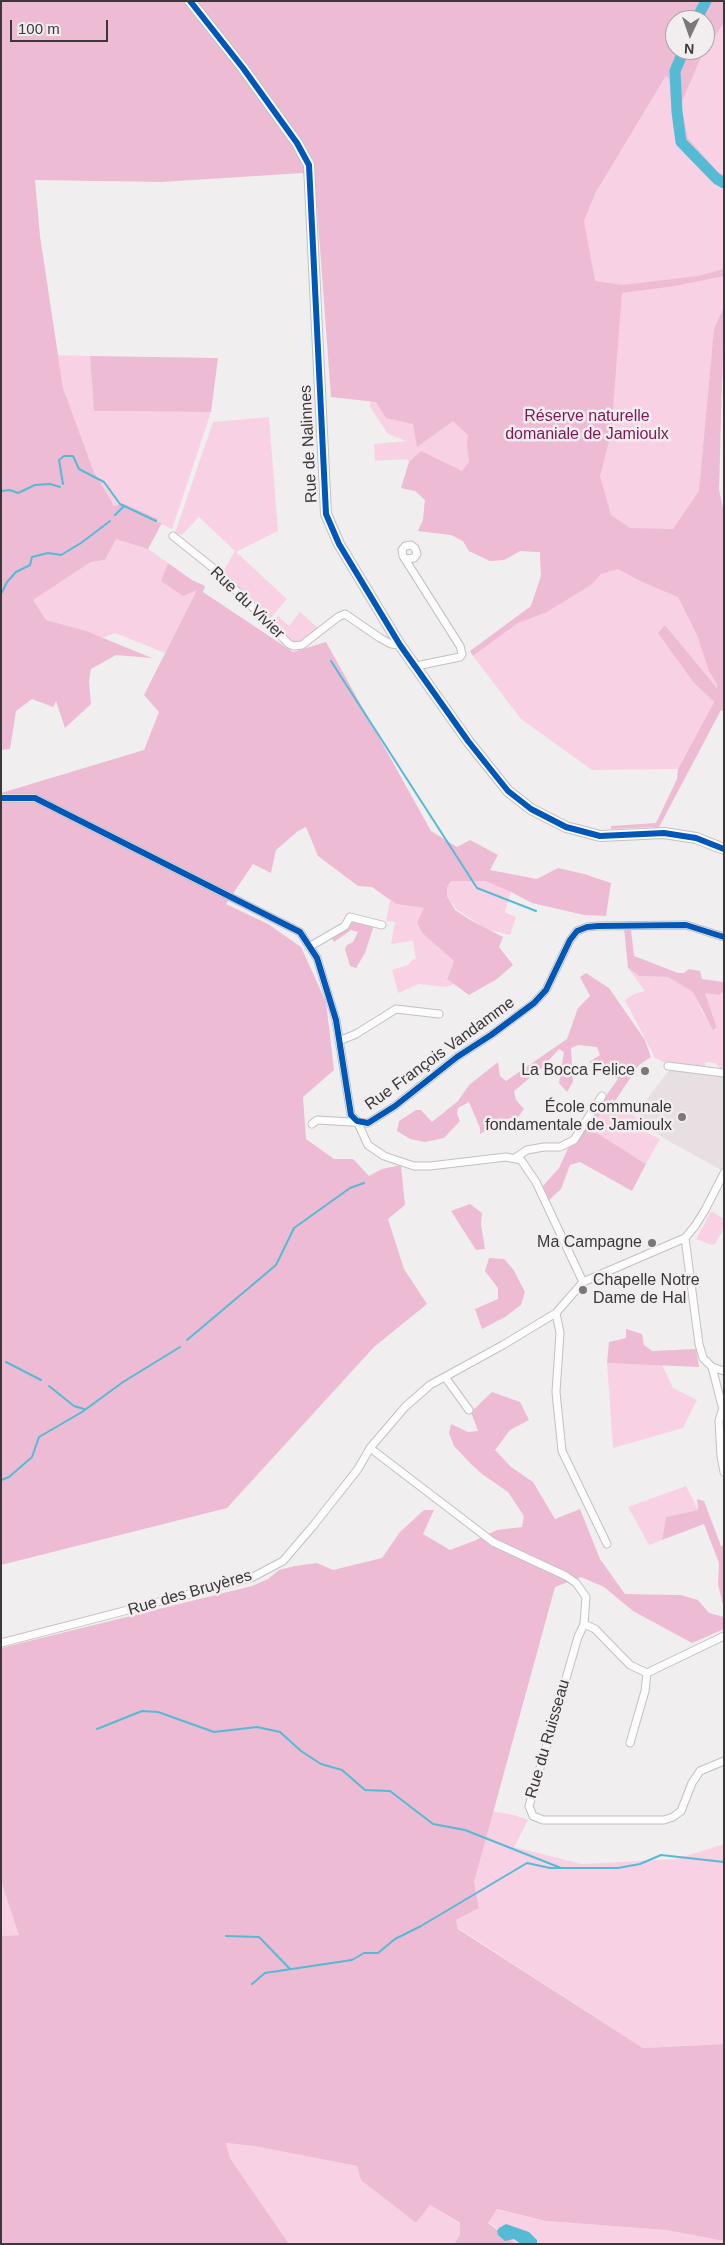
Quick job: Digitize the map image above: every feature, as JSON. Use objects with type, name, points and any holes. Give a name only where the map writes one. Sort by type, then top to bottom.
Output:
[{"type":"street","name":"Rue de Nalinnes","points":[[190,1],[243,68],[297,143],[309,165],[326,514],[339,544],[400,645],[468,741],[508,790],[531,809],[566,827],[600,836],[664,833],[696,838],[724,849]]},
{"type":"street","name":"Rue du Vivier","points":[[172,536],[218,572],[289,644],[294,646],[302,645],[338,617],[345,614],[380,638],[391,644],[400,645]]},
{"type":"street","points":[[406,559],[460,646],[462,654],[460,657],[421,665],[417,669]]},
{"type":"street","name":"Rue François Vandamme","points":[[1,798],[35,798],[300,932],[317,958],[336,1020],[351,1115],[358,1121]]},
{"type":"street","points":[[310,947],[345,926],[350,917],[382,925]]},
{"type":"street","name":"Rue François Vandamme","points":[[312,1124],[317,1120],[368,1123],[395,1106],[456,1057],[491,1035],[534,1003],[546,990],[570,940],[577,931],[587,927],[598,926],[686,925],[724,937]]},
{"type":"street","name":"Rue François Vandamme","points":[[340,1040],[356,1034],[396,1009],[439,1014]]},
{"type":"street","points":[[668,1066],[724,1073]]},
{"type":"street","points":[[515,1158],[527,1150],[544,1146],[560,1147],[572,1141],[602,1096]]},
{"type":"street","points":[[358,1121],[368,1145],[376,1151],[400,1162],[414,1166],[440,1165],[506,1157],[521,1160],[536,1182],[583,1282]]},
{"type":"street","points":[[724,1173],[700,1218],[685,1238],[699,1344],[703,1358],[712,1367],[724,1371]]},
{"type":"street","name":"Rue des Bruyères","points":[[1,1643],[251,1578],[283,1561],[358,1469],[370,1448],[405,1407],[430,1385],[503,1345],[556,1312],[583,1282],[685,1238]]},
{"type":"street","points":[[556,1312],[560,1332],[556,1392],[562,1451],[607,1544]]},
{"type":"street","points":[[712,1367],[723,1405],[719,1421],[720,1456],[724,1472]]},
{"type":"street","points":[[445,1377],[469,1410]]},
{"type":"street","points":[[370,1448],[493,1542],[576,1583],[586,1597],[584,1624],[595,1629],[630,1665],[647,1673]]},
{"type":"street","name":"Rue du Ruisseau","points":[[584,1624],[578,1637],[529,1806],[533,1816],[543,1820],[664,1820],[674,1817],[681,1811],[692,1783],[700,1771],[724,1761]]},
{"type":"street","points":[[647,1673],[724,1636]]},
{"type":"street","points":[[630,1742],[645,1691],[647,1673]]},
{"type":"shaded area","name":"École communale fondamentale de Jamioulx","points":[[670,1069],[724,1076],[723,1171],[665,1139],[651,1129],[637,1112]]},
{"type":"green space","points":[[1,1],[724,1],[724,23],[715,36],[715,10],[665,10],[665,60],[700,60],[681,104],[688,138],[718,172],[724,175],[724,189],[713,183],[682,150],[673,127],[669,79],[666,76],[596,192],[584,221],[595,281],[623,285],[698,276],[724,269],[724,276],[675,286],[622,293],[611,434],[600,476],[611,515],[630,528],[673,529],[699,491],[714,329],[724,307],[719,490],[724,513],[724,711],[721,710],[658,829],[653,827],[611,829],[611,826],[656,823],[677,779],[678,769],[714,702],[694,683],[658,633],[665,625],[717,688],[697,635],[678,597],[642,582],[618,569],[601,574],[591,585],[547,612],[518,623],[473,656],[470,651],[531,606],[541,576],[540,552],[520,551],[504,560],[490,561],[469,551],[463,541],[451,535],[418,531],[423,520],[425,500],[415,491],[401,488],[409,462],[421,451],[462,471],[469,462],[468,435],[453,421],[417,447],[413,424],[386,418],[376,402],[331,397],[317,207],[303,173],[162,182],[35,180],[40,236],[63,388],[94,472],[113,506],[124,504],[158,519],[157,522],[162,523],[148,549],[116,539],[105,560],[91,562],[33,600],[46,620],[86,631],[152,658],[116,655],[91,669],[89,681],[91,704],[65,728],[56,701],[53,707],[32,699],[16,711],[10,749],[1,750]]},
{"type":"green space","points":[[724,23],[724,175],[718,172],[688,138],[681,104],[700,60],[715,60],[715,36]]},
{"type":"green space","name":"Réserve naturelle domaniale de Jamioulx","points":[[666,76],[669,79],[673,127],[713,183],[724,189],[724,356],[720,414],[719,490],[724,513],[724,683],[717,688],[665,625],[694,683],[714,702],[678,769],[592,770],[521,719],[473,656],[518,623],[531,606],[541,576],[540,552],[520,551],[504,560],[490,561],[469,551],[463,541],[451,535],[418,531],[423,520],[425,500],[422,482],[407,459],[375,461],[374,444],[406,441],[388,434],[370,407],[373,376],[585,219],[596,192]]},
{"type":"green space","points":[[58,355],[90,356],[95,411],[211,412],[172,529],[157,522],[158,520],[113,506],[94,472],[63,388]]},
{"type":"green space","points":[[90,356],[218,358],[211,412],[94,411]]},
{"type":"green space","points":[[269,417],[278,531],[236,552],[287,599],[268,621],[223,572],[235,551],[199,517],[182,535],[175,533],[213,422]]},
{"type":"green space","points":[[116,538],[148,549],[168,563],[161,581],[198,589],[165,653],[115,633],[103,638],[45,620],[33,600],[91,562],[105,560]]},
{"type":"green space","points":[[168,563],[192,580],[205,586],[203,592],[293,652],[326,642],[431,831],[457,847],[470,840],[498,855],[490,870],[537,879],[558,868],[611,883],[606,916],[584,915],[532,903],[485,881],[451,881],[447,888],[447,896],[455,910],[503,937],[499,947],[513,965],[497,979],[469,995],[447,979],[454,961],[423,934],[417,923],[424,908],[396,904],[372,887],[358,886],[318,856],[306,827],[298,831],[276,850],[271,873],[253,864],[226,904],[268,924],[301,947],[326,1002],[334,1070],[303,1097],[306,1139],[334,1159],[353,1159],[369,1176],[382,1169],[401,1165],[405,1205],[388,1219],[404,1269],[427,1304],[374,1347],[227,1508],[1,1565],[1,793],[144,750],[159,712],[144,695],[197,590],[183,596],[161,581]]},
{"type":"green space","points":[[300,612],[319,629],[302,642],[293,643],[271,624],[278,616],[289,626]]},
{"type":"green space","points":[[451,881],[485,881],[511,892],[505,912],[516,917],[510,935],[486,929],[456,909],[447,896],[447,888]]},
{"type":"green space","points":[[390,900],[396,904],[425,908],[423,934],[454,961],[447,978],[454,984],[446,987],[419,984],[398,993],[392,970],[408,965],[412,960],[416,959],[413,941],[391,944],[395,922],[386,921]]},
{"type":"green space","points":[[354,919],[374,925],[365,953],[356,968],[350,966],[345,949],[347,945],[353,942],[358,932],[351,930],[334,942],[330,935]]},
{"type":"green space","points":[[624,928],[631,930],[634,956],[678,973],[684,973],[689,969],[700,971],[702,979],[724,982],[724,991],[719,995],[705,993],[717,1028],[713,1030],[693,992],[668,977],[639,976],[628,968]]},
{"type":"green space","points":[[628,968],[639,976],[668,977],[694,992],[701,1010],[716,1031],[717,1028],[705,993],[719,995],[724,991],[724,1072],[715,1063],[706,1062],[704,1068],[667,1064],[655,1058],[625,1000],[634,994],[645,991]]},
{"type":"green space","points":[[586,973],[609,988],[645,1040],[651,1057],[639,1065],[615,1101],[612,1099],[589,1128],[646,1164],[632,1191],[580,1162],[570,1165],[561,1189],[548,1201],[543,1186],[559,1168],[569,1146],[618,1079],[589,1062],[600,1055],[597,1047],[578,1045],[571,1048],[573,1082],[567,1092],[559,1083],[564,1052],[559,1049],[543,1067],[514,1091],[516,1100],[524,1109],[518,1117],[506,1119],[480,1134],[480,1128],[469,1102],[458,1108],[457,1114],[460,1121],[444,1138],[425,1142],[410,1139],[397,1131],[399,1121],[416,1110],[421,1110],[432,1122],[458,1101],[469,1085],[498,1062],[500,1076],[506,1081],[567,1039],[578,1008],[590,996],[580,977]]},
{"type":"green space","points":[[612,1099],[636,1117],[646,1132],[660,1139],[646,1164],[588,1128]]},
{"type":"green space","points":[[470,1204],[482,1213],[481,1224],[485,1249],[476,1250],[451,1211]]},
{"type":"green space","points":[[711,1211],[724,1219],[724,1228],[715,1244],[712,1245],[696,1239]]},
{"type":"green space","points":[[489,1258],[504,1259],[513,1269],[525,1292],[521,1305],[505,1317],[482,1329],[475,1309],[498,1299],[498,1288],[485,1271]]},
{"type":"green space","points":[[626,1329],[642,1334],[644,1345],[652,1351],[696,1349],[699,1367],[607,1363],[609,1342],[626,1338]]},
{"type":"green space","points":[[607,1363],[662,1365],[673,1388],[697,1400],[683,1428],[613,1448]]},
{"type":"green space","points":[[492,1392],[520,1402],[529,1420],[510,1430],[495,1450],[511,1467],[533,1482],[555,1519],[580,1509],[600,1559],[625,1594],[681,1595],[698,1600],[709,1613],[724,1617],[724,1629],[692,1643],[633,1611],[604,1587],[581,1577],[555,1587],[474,1882],[479,1908],[456,1920],[458,1929],[643,2048],[724,2044],[724,2241],[666,2230],[546,2221],[497,2209],[488,2223],[516,2244],[454,2244],[460,2235],[460,2223],[430,2205],[416,2223],[361,2180],[357,2166],[254,2146],[226,2143],[230,2158],[289,2244],[1,2244],[1,1936],[19,1935],[1,1881],[1,1648],[252,1586],[268,1579],[279,1570],[295,1566],[317,1563],[333,1570],[382,1558],[400,1532],[424,1510],[434,1510],[423,1534],[450,1550],[497,1530],[522,1527],[524,1516],[508,1492],[472,1465],[454,1446],[449,1433],[451,1424],[468,1432],[478,1431],[471,1412]]},
{"type":"green space","points":[[686,1486],[698,1510],[666,1517],[662,1540],[649,1545],[628,1507]]},
{"type":"green space","points":[[697,1499],[704,1501],[721,1546],[724,1546],[724,1609],[718,1584],[719,1563],[704,1524],[662,1540],[666,1517],[698,1510]]},
{"type":"green space","points":[[490,1811],[514,1815],[528,1820],[514,1847],[582,1864],[676,1859],[724,1844],[724,2044],[643,2048],[458,1928],[456,1920],[479,1908],[474,1882]]},
{"type":"green space","points":[[1,1881],[20,1935],[1,1936]]},
{"type":"green space","points":[[226,2143],[254,2146],[358,2166],[389,2202],[416,2223],[430,2205],[460,2224],[460,2235],[454,2244],[289,2244],[230,2158]]},
{"type":"green space","points":[[496,2209],[546,2221],[666,2230],[724,2241],[724,2244],[516,2244],[488,2222]]},
{"type":"water","points":[[506,2224],[529,2232],[537,2240],[537,2244],[521,2244],[514,2239],[505,2241],[498,2235],[497,2231]]},
{"type":"waterway","points":[[701,10],[706,1]]},
{"type":"waterway","points":[[680,60],[675,71],[681,142],[717,179],[724,183]]},
{"type":"waterway","points":[[63,484],[59,460],[64,456],[73,456],[79,469],[104,482],[120,504],[156,521]]},
{"type":"waterway","points":[[1,491],[10,490],[18,493],[35,485],[50,484],[60,487]]},
{"type":"waterway","points":[[115,515],[124,506]]},
{"type":"waterway","points":[[1,594],[7,582],[16,572],[30,565],[32,557],[48,553],[61,555],[81,543],[110,521]]},
{"type":"waterway","points":[[331,661],[477,888],[536,911]]},
{"type":"waterway","points":[[187,1340],[276,1265],[294,1228],[350,1188],[364,1183]]},
{"type":"waterway","points":[[1,1480],[9,1477],[32,1457],[39,1437],[82,1412],[123,1382],[180,1347]]},
{"type":"waterway","points":[[6,1362],[41,1380]]},
{"type":"waterway","points":[[49,1386],[74,1406],[84,1409]]},
{"type":"waterway","points":[[97,1729],[142,1711],[158,1712],[214,1732],[257,1727],[280,1732],[301,1751],[321,1764],[342,1770],[365,1790],[390,1791],[433,1824],[465,1830],[561,1868]]},
{"type":"waterway","points":[[252,1984],[265,1973],[352,1960],[364,1953],[378,1953],[395,1939],[421,1926],[527,1863],[550,1868],[618,1868],[640,1864],[661,1855],[724,1862]]},
{"type":"waterway","points":[[226,1936],[259,1937],[290,1969]]},
{"type":"cycle path","points":[[190,1],[243,68],[297,143],[309,165],[326,514],[339,544],[400,645],[468,741],[508,791],[531,809],[566,827],[600,836],[664,833],[696,838],[724,849]]},
{"type":"cycle path","points":[[1,798],[35,798],[300,932],[317,958],[336,1020],[351,1115],[357,1121],[368,1123],[395,1106],[457,1057],[491,1035],[534,1003],[546,990],[570,940],[577,931],[587,927],[598,926],[686,925],[724,937]]},
{"type":"place","name":"La Bocca Felice","points":[[645,1071]]},
{"type":"place","name":"École communale fondamentale de Jamioulx","points":[[682,1117]]},
{"type":"place","name":"Ma Campagne","points":[[652,1243]]},
{"type":"place","name":"Chapelle Notre Dame de Hal","points":[[583,1290]]}]
